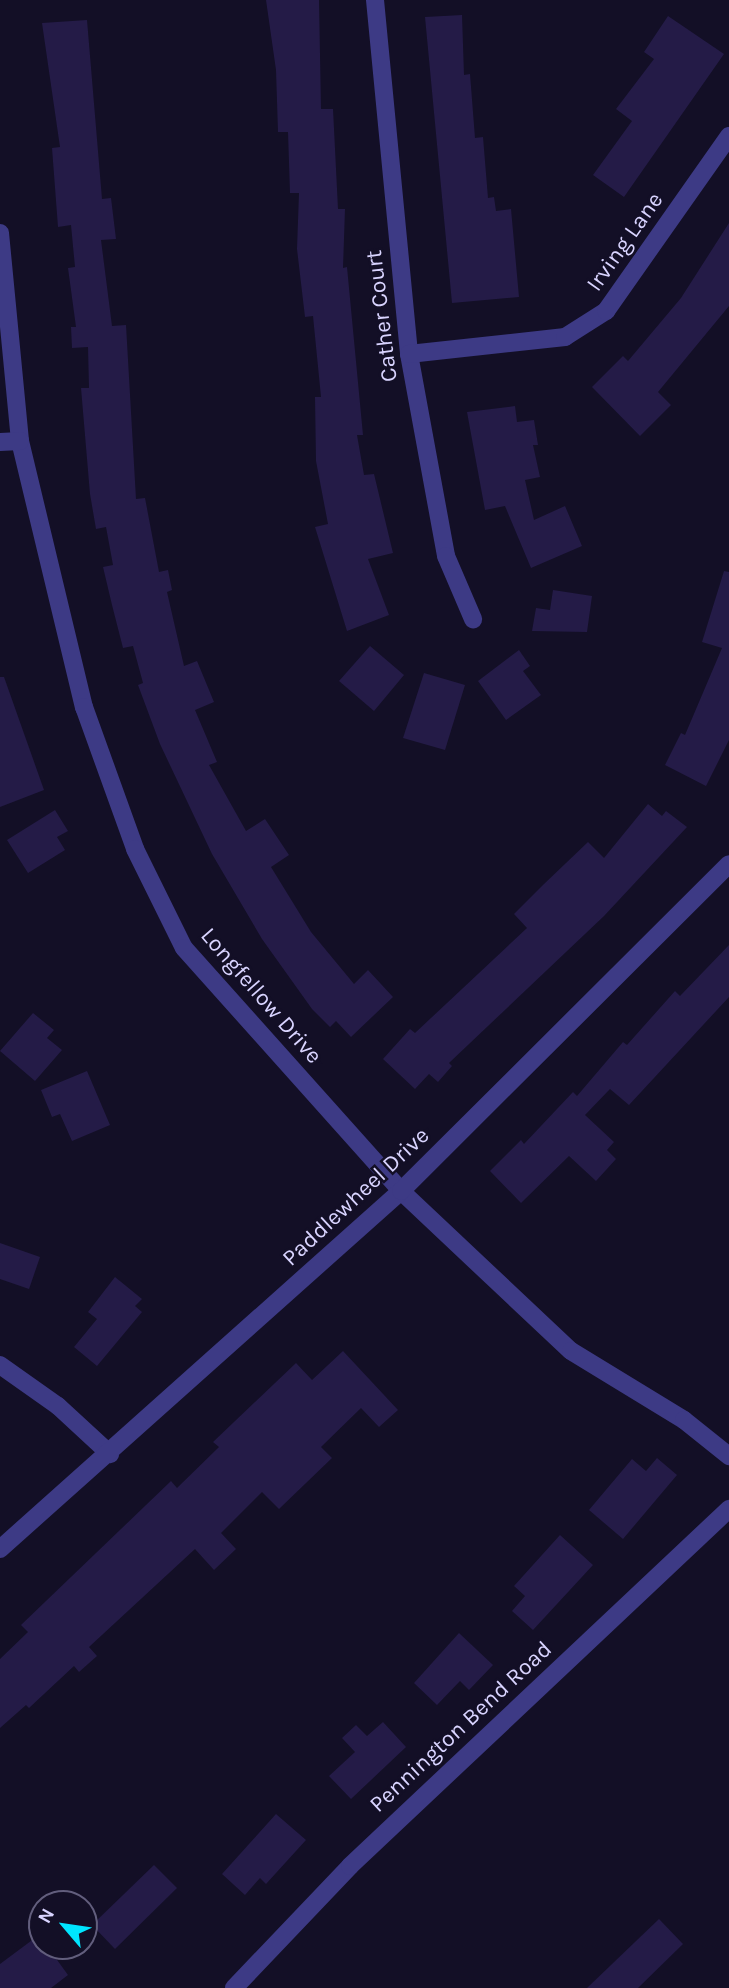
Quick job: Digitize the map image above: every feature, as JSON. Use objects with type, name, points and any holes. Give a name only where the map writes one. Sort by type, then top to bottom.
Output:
[{"type":"street","name":"Cather Court","points":[[375,0],[409,354],[446,556],[473,619]]},
{"type":"street","name":"Irving Lane","points":[[409,354],[565,337],[606,311],[729,136]]},
{"type":"street","name":"Longfellow Drive","points":[[0,233],[20,441],[84,708],[135,849],[184,948],[401,1191],[571,1351],[684,1420],[729,1455]]},
{"type":"street","points":[[0,442],[20,441]]},
{"type":"street","name":"Paddlewheel Drive","points":[[0,1549],[110,1454],[401,1191],[729,864]]},
{"type":"street","points":[[0,1366],[58,1406],[110,1454]]},
{"type":"street","name":"Pennington Bend Road","points":[[234,1988],[350,1866],[729,1508]]},
{"type":"building","points":[[266,0],[319,0],[321,109],[333,109],[338,209],[345,209],[343,268],[347,267],[363,435],[357,435],[364,475],[374,474],[393,553],[368,559],[389,615],[347,631],[315,527],[328,524],[316,461],[315,397],[321,397],[313,316],[305,317],[297,249],[299,193],[290,193],[288,132],[278,132],[276,70]]},
{"type":"building","points":[[462,15],[464,75],[470,74],[475,138],[483,137],[488,198],[494,197],[496,211],[511,209],[519,297],[452,303],[425,17]]},
{"type":"building","points":[[668,16],[724,54],[624,197],[593,175],[632,121],[616,109],[654,59],[644,52]]},
{"type":"building","points":[[87,20],[102,199],[111,198],[116,239],[101,240],[112,326],[126,325],[136,499],[145,498],[159,572],[168,570],[172,590],[167,592],[184,666],[197,661],[214,702],[195,710],[217,762],[209,765],[246,831],[265,819],[289,855],[271,867],[311,932],[354,984],[368,970],[393,997],[351,1037],[336,1021],[330,1027],[312,1009],[262,939],[212,854],[160,744],[138,685],[143,683],[133,646],[123,648],[103,567],[113,565],[106,527],[96,529],[90,494],[81,388],[89,388],[88,347],[72,348],[71,327],[76,327],[68,268],[75,267],[71,225],[58,227],[52,148],[60,147],[42,23]]},
{"type":"building","points":[[729,223],[729,306],[658,392],[671,405],[640,436],[592,387],[623,356],[628,361],[681,298]]},
{"type":"building","points":[[515,406],[517,422],[534,420],[538,445],[533,445],[540,477],[525,480],[534,520],[565,506],[582,546],[531,568],[505,506],[485,510],[467,412]]},
{"type":"building","points":[[724,571],[729,572],[729,740],[706,786],[665,765],[681,733],[685,735],[722,648],[702,642]]},
{"type":"building","points":[[553,590],[592,596],[587,632],[532,631],[536,608],[550,610]]},
{"type":"building","points":[[370,646],[404,675],[374,711],[339,681]]},
{"type":"building","points":[[519,650],[530,666],[523,671],[541,695],[506,720],[478,681]]},
{"type":"building","points":[[424,673],[465,685],[445,750],[403,738]]},
{"type":"building","points":[[0,677],[4,677],[44,790],[0,807]]},
{"type":"building","points":[[648,804],[662,816],[666,811],[687,827],[604,916],[449,1063],[452,1066],[438,1082],[429,1074],[415,1089],[383,1059],[410,1029],[415,1033],[527,928],[514,914],[544,884],[588,842],[604,858]]},
{"type":"building","points":[[55,810],[68,831],[57,837],[65,850],[28,873],[7,840]]},
{"type":"building","points":[[729,945],[729,997],[629,1105],[610,1089],[585,1115],[614,1142],[607,1150],[616,1159],[596,1181],[569,1156],[521,1203],[490,1171],[521,1140],[524,1144],[573,1092],[577,1096],[623,1042],[627,1045],[675,991],[680,996]]},
{"type":"building","points":[[33,1013],[54,1030],[47,1038],[62,1050],[35,1081],[0,1051]]},
{"type":"building","points":[[87,1071],[110,1125],[72,1141],[60,1114],[52,1117],[41,1090]]},
{"type":"building","points":[[0,1243],[40,1257],[29,1289],[0,1279]]},
{"type":"building","points":[[115,1277],[142,1299],[135,1306],[142,1312],[97,1366],[74,1347],[97,1319],[88,1312]]},
{"type":"building","points":[[343,1351],[398,1410],[379,1427],[361,1408],[321,1447],[332,1458],[279,1509],[262,1492],[221,1533],[236,1549],[214,1570],[195,1549],[89,1647],[97,1656],[79,1672],[74,1666],[29,1708],[26,1705],[0,1728],[0,1659],[28,1632],[21,1625],[171,1481],[177,1488],[219,1447],[213,1442],[296,1363],[312,1380]]},
{"type":"building","points":[[657,1458],[677,1475],[623,1539],[589,1510],[632,1459],[646,1471]]},
{"type":"building","points":[[560,1535],[593,1565],[533,1630],[512,1611],[525,1596],[514,1586]]},
{"type":"building","points":[[459,1633],[493,1665],[469,1690],[460,1681],[437,1705],[414,1683]]},
{"type":"building","points":[[383,1722],[406,1747],[351,1799],[329,1776],[355,1752],[342,1738],[356,1725],[367,1736]]},
{"type":"building","points":[[276,1814],[306,1840],[266,1884],[260,1878],[245,1895],[222,1874]]},
{"type":"building","points":[[154,1865],[177,1888],[115,1949],[98,1931],[98,1919]]},
{"type":"building","points":[[659,1919],[683,1944],[638,1988],[587,1988]]},
{"type":"building","points":[[28,1943],[28,1960],[57,1960],[68,1975],[51,1988],[0,1988],[0,1964]]}]
